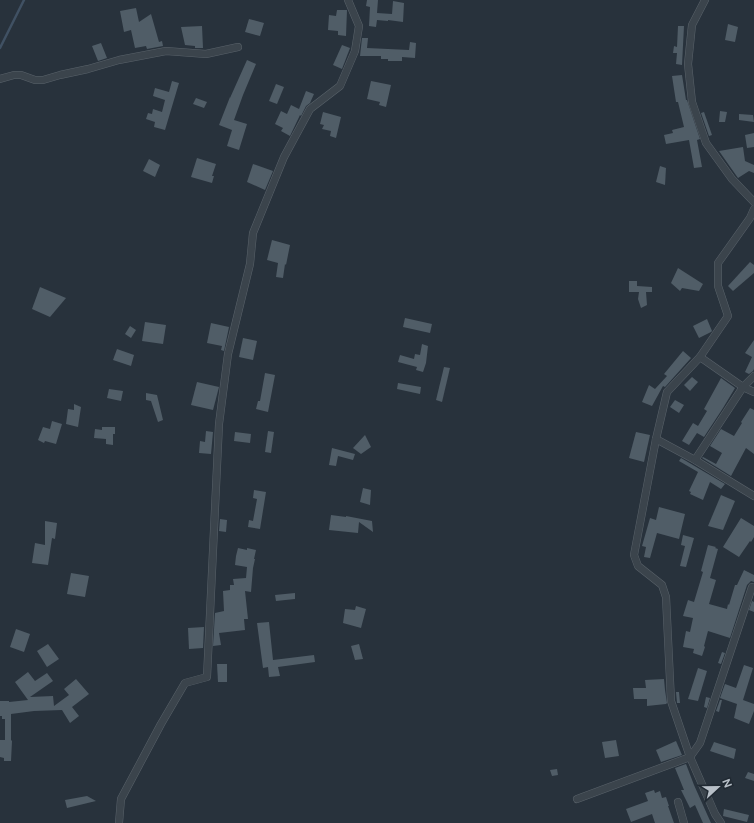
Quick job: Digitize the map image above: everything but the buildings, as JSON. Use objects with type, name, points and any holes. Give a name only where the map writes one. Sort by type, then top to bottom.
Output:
[{"type":"street","points":[[119,823],[121,799],[161,724],[186,683],[206,677],[219,424],[228,354],[250,264],[253,233],[284,157],[310,109],[340,86],[355,51],[359,26],[348,0]]},
{"type":"street","points":[[705,0],[692,24],[688,64],[692,102],[706,143],[732,179],[754,202]]},
{"type":"street","points":[[0,79],[14,75],[21,75],[35,80],[43,80],[119,60],[166,51],[206,54],[238,47]]},
{"type":"street","points":[[721,823],[690,757],[671,701],[666,598],[662,585],[638,566],[634,555],[656,439],[667,392],[700,357],[728,316],[718,286],[718,263],[750,218],[754,208]]},
{"type":"street","points":[[700,357],[743,387],[754,392]]},
{"type":"street","points":[[695,460],[743,387],[754,376]]},
{"type":"street","points":[[656,439],[695,460],[754,496]]},
{"type":"street","points":[[577,799],[690,757],[700,743],[752,587]]},
{"type":"street","points":[[678,802],[684,823]]},
{"type":"waterway","points":[[0,48],[24,0]]}]
